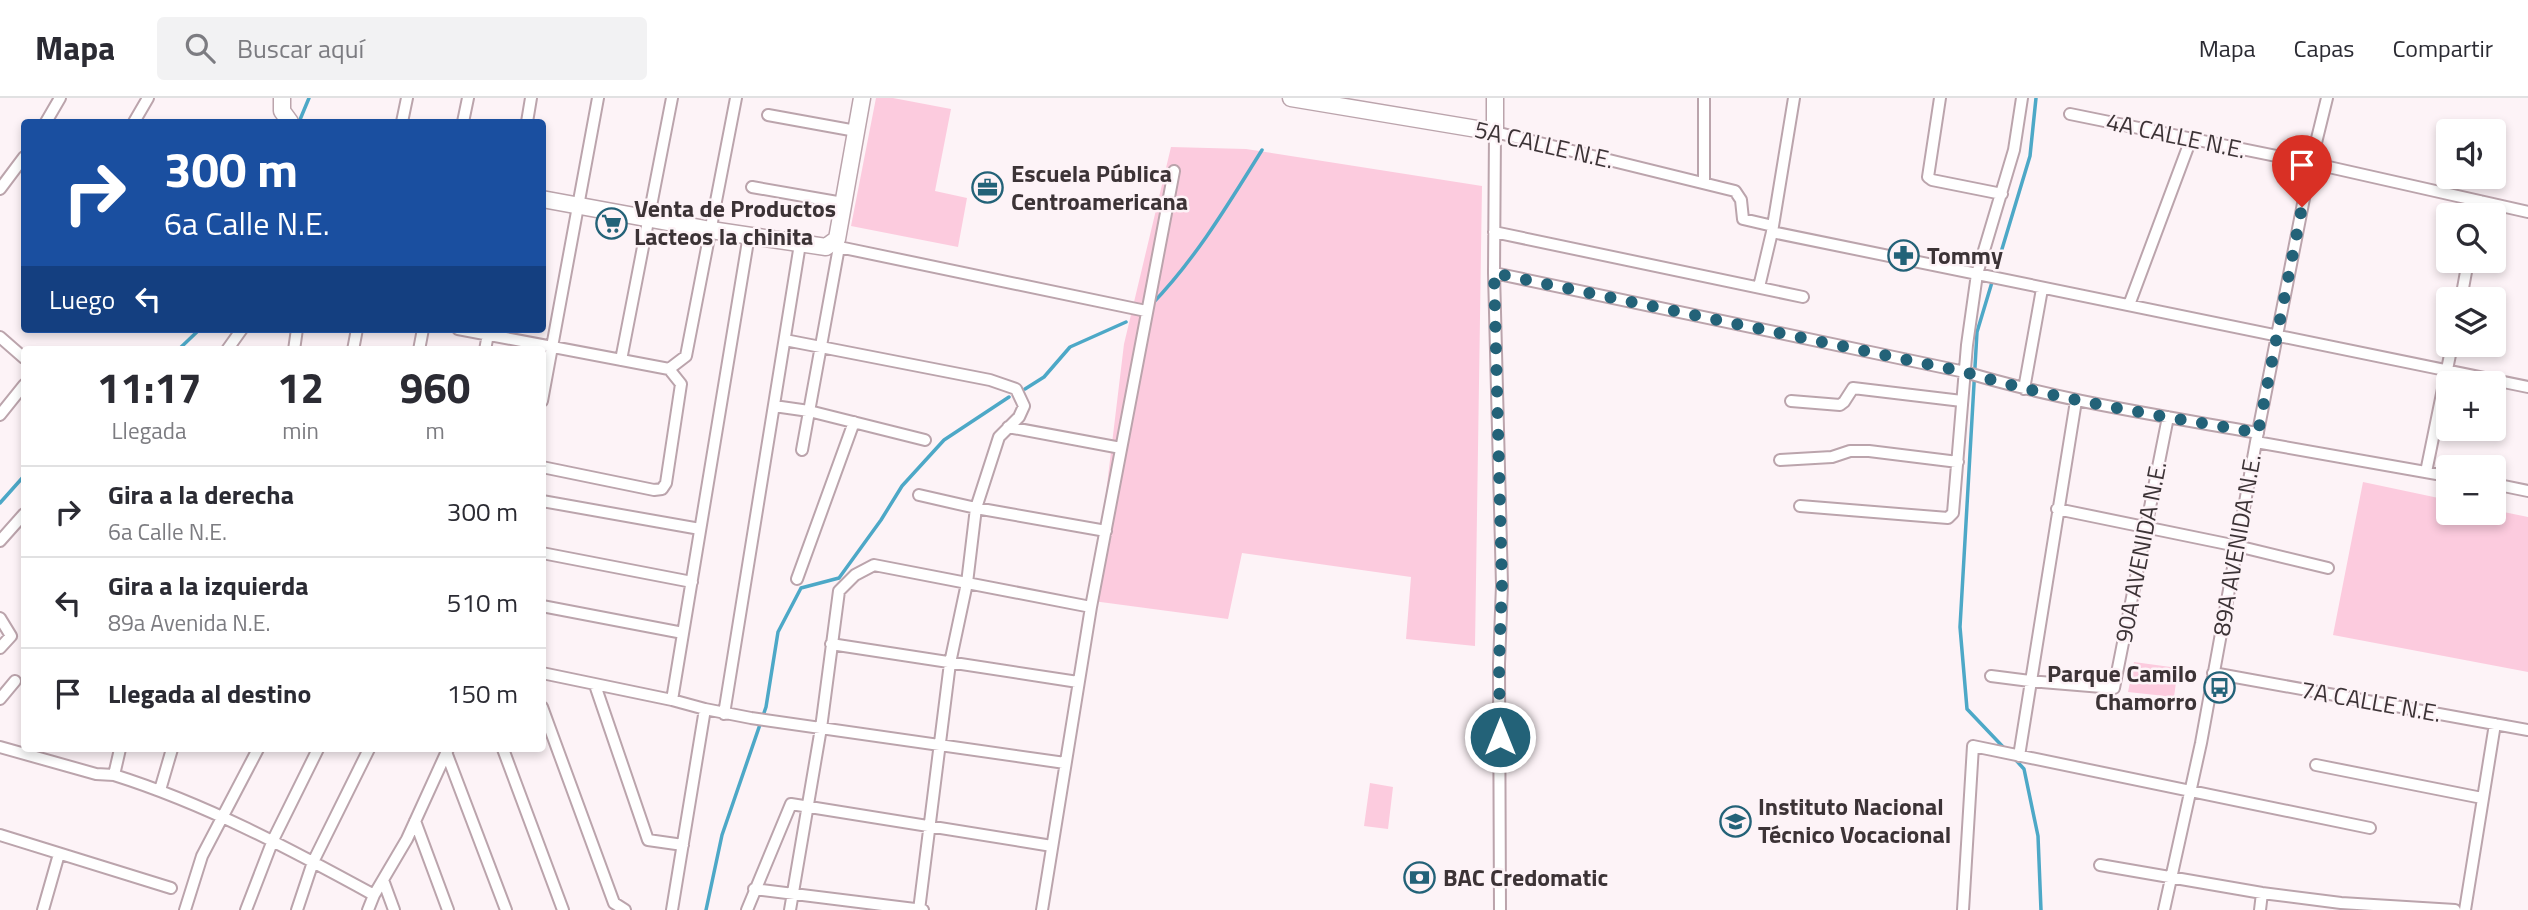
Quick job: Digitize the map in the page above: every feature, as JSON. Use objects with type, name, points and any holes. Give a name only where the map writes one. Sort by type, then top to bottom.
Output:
[{"type":"street","points":[[48,119],[60,98]]},
{"type":"street","points":[[136,119],[148,98]]},
{"type":"street","points":[[282,98],[282,111],[288,119]]},
{"type":"street","points":[[403,119],[407,98]]},
{"type":"street","points":[[464,119],[467,98]]},
{"type":"street","points":[[528,119],[531,98]]},
{"type":"street","points":[[546,382],[598,98]]},
{"type":"street","points":[[621,360],[672,98]]},
{"type":"street","points":[[669,369],[686,356],[736,98]]},
{"type":"street","points":[[802,450],[822,347],[836,245],[862,98]]},
{"type":"street","name":"5A CALLE N.E.","points":[[1291,98],[1372,104],[1704,183],[1737,194],[1741,200],[1743,219],[1773,229]]},
{"type":"street","points":[[1495,98],[1494,273],[1502,584],[1499,664],[1500,910]]},
{"type":"street","points":[[1704,98],[1704,183]]},
{"type":"street","points":[[1759,287],[1773,229],[1794,98]]},
{"type":"street","points":[[1940,98],[1928,177],[2002,194]]},
{"type":"street","points":[[1800,506],[1950,517],[1953,513],[1965,372],[1983,275],[2014,150],[2022,98]]},
{"type":"street","name":"89A AVENIDA N.E.","points":[[2164,910],[2190,791],[2276,336],[2327,98]]},
{"type":"street","name":"4A CALLE N.E.","points":[[2070,114],[2311,163],[2528,212]]},
{"type":"street","points":[[768,115],[856,131]]},
{"type":"street","points":[[2129,305],[2191,139]]},
{"type":"street","points":[[0,188],[21,161]]},
{"type":"street","points":[[1042,910],[1091,607],[1174,171]]},
{"type":"street","points":[[752,187],[843,203]]},
{"type":"street","points":[[546,200],[800,244],[826,247],[836,245],[1146,311]]},
{"type":"street","points":[[1773,229],[2042,289],[2528,387]]},
{"type":"street","points":[[1494,232],[1803,297]]},
{"type":"street","points":[[672,700],[749,235]]},
{"type":"street","points":[[724,714],[800,244]]},
{"type":"street","points":[[1494,273],[1965,372],[2076,401],[2168,417],[2436,474]]},
{"type":"street","points":[[2024,389],[2042,289]]},
{"type":"street","points":[[493,333],[545,346]]},
{"type":"street","points":[[0,337],[21,355]]},
{"type":"street","points":[[754,889],[921,910],[928,827],[950,663],[967,583],[976,508],[999,437],[1019,417],[1024,406],[1017,389],[1008,384],[785,340]]},
{"type":"street","points":[[546,346],[669,369],[681,384],[666,483],[662,489],[653,490],[546,468]]},
{"type":"street","points":[[2426,472],[2450,357]]},
{"type":"street","points":[[1791,401],[1842,405],[1853,388],[1962,401]]},
{"type":"street","points":[[0,415],[21,389]]},
{"type":"street","points":[[2019,756],[2076,401]]},
{"type":"street","points":[[774,406],[809,411],[925,440]]},
{"type":"street","name":"90A AVENIDA N.E.","points":[[2030,681],[2114,688],[2168,417]]},
{"type":"street","points":[[797,579],[854,422]]},
{"type":"street","points":[[1008,427],[1121,448]]},
{"type":"street","points":[[1780,460],[1832,457],[1850,451],[1869,451],[1958,462]]},
{"type":"street","points":[[2506,486],[2528,491]]},
{"type":"street","points":[[919,495],[1106,531]]},
{"type":"street","points":[[546,502],[700,529]]},
{"type":"street","points":[[2057,509],[2237,545],[2328,568]]},
{"type":"street","points":[[0,541],[21,517]]},
{"type":"street","points":[[546,554],[692,582]]},
{"type":"street","points":[[790,910],[821,728],[839,591],[855,575],[874,565],[1091,607]]},
{"type":"street","points":[[546,607],[683,633]]},
{"type":"street","points":[[0,618],[11,636],[0,648]]},
{"type":"street","points":[[831,643],[1078,682]]},
{"type":"street","name":"7A CALLE N.E.","points":[[2213,673],[2528,730]]},
{"type":"street","points":[[546,674],[672,700],[724,714],[1065,763]]},
{"type":"street","points":[[1991,676],[2030,681]]},
{"type":"street","points":[[0,699],[15,681]]},
{"type":"street","points":[[595,685],[648,840],[683,845]]},
{"type":"street","points":[[673,910],[705,709]]},
{"type":"street","points":[[546,718],[614,903],[625,910]]},
{"type":"street","points":[[2465,910],[2495,724]]},
{"type":"street","points":[[1963,910],[1973,746],[2370,828]]},
{"type":"street","points":[[0,747],[96,774],[114,775],[160,790],[273,840],[374,895]]},
{"type":"street","points":[[114,775],[119,752]]},
{"type":"street","points":[[160,790],[171,752]]},
{"type":"street","points":[[184,910],[202,856],[256,752]]},
{"type":"street","points":[[246,910],[273,840],[317,752]]},
{"type":"street","points":[[297,910],[313,862],[368,752]]},
{"type":"street","points":[[368,910],[415,821],[446,752]]},
{"type":"street","points":[[448,752],[506,910]]},
{"type":"street","points":[[504,752],[563,910]]},
{"type":"street","points":[[2316,765],[2482,798]]},
{"type":"street","points":[[747,910],[790,804],[1052,846]]},
{"type":"street","points":[[415,821],[448,910]]},
{"type":"street","points":[[0,835],[171,888]]},
{"type":"street","points":[[43,910],[58,855]]},
{"type":"street","points":[[2100,865],[2340,906],[2455,910]]},
{"type":"street","points":[[383,880],[394,910]]},
{"type":"street","points":[[2260,910],[2262,893]]},
{"type":"shaded area","points":[[876,98],[893,98],[951,109],[935,191],[967,198],[958,247],[851,226]]},
{"type":"shaded area","points":[[1171,147],[1246,149],[1482,186],[1475,646],[1406,639],[1411,577],[1242,553],[1228,619],[1093,601],[1124,344]]},
{"type":"shaded area","points":[[2363,482],[2436,497],[2436,525],[2506,525],[2506,512],[2528,517],[2528,672],[2333,635]]},
{"type":"shaded area","points":[[2134,662],[2178,668],[2174,697],[2128,692]]},
{"type":"shaded area","points":[[1370,783],[1393,787],[1388,829],[1364,826]]},
{"type":"waterway","points":[[300,119],[309,98]]},
{"type":"waterway","points":[[2006,750],[1967,709],[1960,627],[1977,332],[2030,156],[2036,98]]},
{"type":"waterway","points":[[1151,305],[1197,250],[1262,150]]},
{"type":"waterway","points":[[1025,389],[1044,377],[1070,347],[1126,322]]},
{"type":"waterway","points":[[182,346],[196,333]]},
{"type":"waterway","points":[[706,910],[722,835],[766,707],[778,632],[801,588],[839,578],[902,486],[944,440],[1009,397]]},
{"type":"waterway","points":[[0,503],[21,479]]},
{"type":"waterway","points":[[2014,758],[2024,769],[2038,836],[2041,910]]},
{"type":"place","name":"Escuela Pública Centroamericana","points":[[988,188]]},
{"type":"place","name":"Venta de Productos Lacteos la chinita","points":[[611,223]]},
{"type":"place","name":"Tommy","points":[[1904,256]]},
{"type":"place","name":"Parque Camilo Chamorro","points":[[2220,688]]},
{"type":"place","name":"Instituto Nacional Técnico Vocacional","points":[[1735,821]]},
{"type":"place","name":"BAC Credomatic","points":[[1420,878]]},
{"type":"route","points":[[1500,737],[1502,584],[1494,273],[1965,372],[2076,401],[2258,433],[2302,207]]}]
